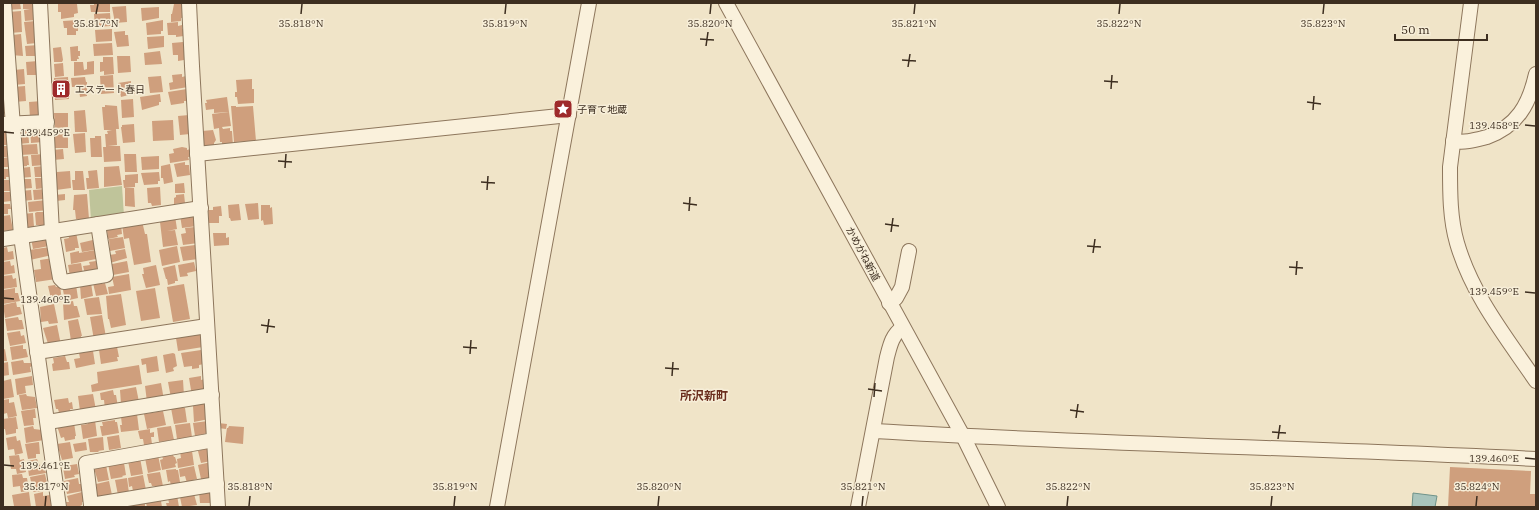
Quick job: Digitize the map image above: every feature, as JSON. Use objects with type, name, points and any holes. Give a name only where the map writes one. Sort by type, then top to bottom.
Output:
[{"type":"street","points":[[4,3],[7,124],[37,352],[60,507]]},
{"type":"street","points":[[40,3],[52,232],[60,278],[64,282],[106,275],[98,224]]},
{"type":"street","points":[[189,3],[218,507]]},
{"type":"street","points":[[497,507],[589,3]]},
{"type":"street","name":"かめがね新道","points":[[726,3],[962,436],[998,507]]},
{"type":"street","points":[[1471,3],[1450,167],[1450,198],[1454,228],[1460,253],[1477,292],[1494,320],[1536,380]]},
{"type":"street","points":[[1453,141],[1462,143],[1494,134],[1511,123],[1521,113],[1527,104],[1531,96],[1536,77]]},
{"type":"street","points":[[197,154],[569,115]]},
{"type":"street","points":[[7,124],[46,122]]},
{"type":"street","points":[[3,239],[201,208]]},
{"type":"street","points":[[889,303],[896,298],[902,287],[909,251]]},
{"type":"street","points":[[37,352],[207,326]]},
{"type":"street","points":[[858,507],[887,358],[893,338],[902,328]]},
{"type":"street","points":[[48,422],[212,395]]},
{"type":"street","points":[[874,431],[962,436],[1536,459]]},
{"type":"street","points":[[214,440],[86,462],[91,505],[217,484]]},
{"type":"green space","points":[[122,186],[124,216],[91,221],[89,190]]},
{"type":"water","points":[[1413,493],[1437,496],[1435,507],[1412,507]]},
{"type":"building","points":[[8,3],[20,3],[21,9],[8,10]]},
{"type":"building","points":[[23,3],[34,3],[35,20],[25,21],[24,10],[30,9],[23,9]]},
{"type":"building","points":[[58,3],[77,4],[78,13],[74,14],[74,17],[61,19],[61,12],[58,12]]},
{"type":"building","points":[[94,3],[110,3],[110,12],[91,12],[90,5],[94,5]]},
{"type":"building","points":[[183,3],[184,18],[181,18],[181,21],[171,22],[171,14],[174,4]]},
{"type":"building","points":[[126,6],[127,22],[115,23],[112,7]]},
{"type":"building","points":[[159,7],[159,18],[142,21],[141,8]]},
{"type":"building","points":[[21,11],[22,32],[10,33],[8,12]]},
{"type":"building","points":[[110,13],[111,26],[95,27],[94,14]]},
{"type":"building","points":[[78,20],[78,31],[76,31],[76,35],[67,35],[67,28],[64,28],[63,21]]},
{"type":"building","points":[[163,20],[163,31],[161,31],[161,34],[147,35],[146,23]]},
{"type":"building","points":[[36,21],[37,43],[27,44],[24,22]]},
{"type":"building","points":[[178,22],[178,26],[182,25],[182,29],[184,28],[184,36],[176,37],[176,35],[168,35],[167,23]]},
{"type":"building","points":[[112,29],[112,41],[96,42],[95,30]]},
{"type":"building","points":[[125,31],[125,35],[128,35],[129,46],[117,47],[114,32]]},
{"type":"building","points":[[21,34],[23,56],[11,55],[12,35]]},
{"type":"building","points":[[164,36],[164,47],[148,49],[147,37]]},
{"type":"building","points":[[183,42],[183,45],[185,45],[186,56],[184,57],[184,60],[178,61],[178,55],[173,55],[172,43]]},
{"type":"building","points":[[112,43],[113,55],[94,56],[93,44]]},
{"type":"building","points":[[38,45],[39,56],[26,56],[25,46]]},
{"type":"building","points":[[78,46],[78,51],[80,51],[80,56],[78,56],[79,59],[77,59],[77,61],[71,61],[70,47]]},
{"type":"building","points":[[61,47],[63,60],[62,62],[54,62],[53,48]]},
{"type":"building","points":[[160,51],[162,64],[145,65],[144,53]]},
{"type":"building","points":[[117,56],[130,56],[131,72],[118,73]]},
{"type":"building","points":[[103,57],[113,57],[114,74],[104,75],[104,71],[100,72],[100,62],[103,62]]},
{"type":"building","points":[[38,61],[39,75],[27,75],[26,62]]},
{"type":"building","points":[[94,61],[94,74],[74,76],[74,62],[83,62],[84,70],[87,69],[87,62]]},
{"type":"building","points":[[63,63],[64,76],[55,77],[54,64]]},
{"type":"building","points":[[24,69],[25,84],[14,85],[14,70]]},
{"type":"building","points":[[182,74],[182,77],[186,76],[188,87],[170,90],[169,83],[173,82],[172,75]]},
{"type":"building","points":[[113,75],[114,93],[101,94],[100,76]]},
{"type":"building","points":[[161,76],[163,92],[150,93],[148,77]]},
{"type":"building","name":"エステート春日","points":[[68,77],[69,99],[55,100],[54,78]]},
{"type":"building","points":[[85,77],[87,82],[87,96],[80,97],[79,89],[72,87],[71,78]]},
{"type":"building","points":[[252,79],[254,103],[238,104],[237,97],[235,97],[235,92],[237,92],[236,80]]},
{"type":"building","points":[[131,81],[131,86],[135,85],[136,93],[121,97],[118,83]]},
{"type":"building","points":[[25,86],[26,101],[14,102],[13,87]]},
{"type":"building","points":[[187,89],[188,101],[171,105],[168,92]]},
{"type":"building","points":[[160,94],[161,102],[159,102],[159,105],[142,110],[140,97]]},
{"type":"building","points":[[227,97],[229,112],[214,113],[214,109],[206,110],[206,100]]},
{"type":"building","points":[[133,99],[134,117],[122,118],[121,100]]},
{"type":"building","points":[[42,101],[43,117],[30,118],[29,102]]},
{"type":"building","points":[[105,105],[117,106],[119,129],[116,129],[117,145],[108,146],[120,146],[121,161],[104,162],[103,147],[106,147],[105,134],[108,134],[107,131],[112,130],[104,130],[102,107],[105,107]]},
{"type":"building","points":[[231,106],[253,106],[256,141],[234,142]]},
{"type":"building","points":[[85,110],[87,132],[75,132],[74,111]]},
{"type":"building","points":[[229,112],[231,126],[222,127],[223,129],[230,128],[230,131],[232,131],[233,146],[222,147],[219,128],[214,129],[212,114]]},
{"type":"building","points":[[54,113],[68,113],[68,127],[55,128]]},
{"type":"building","points":[[189,115],[190,134],[180,135],[178,116]]},
{"type":"building","points":[[173,120],[174,140],[153,141],[152,121]]},
{"type":"building","points":[[134,124],[135,142],[123,143],[122,125]]},
{"type":"building","points":[[42,128],[43,142],[31,143],[30,129]]},
{"type":"building","points":[[3,129],[7,129],[8,145],[3,145]]},
{"type":"building","points":[[18,129],[28,129],[29,143],[19,144]]},
{"type":"building","points":[[213,130],[216,140],[214,143],[214,148],[203,149],[202,131]]},
{"type":"building","points":[[85,133],[86,152],[75,153],[73,134]]},
{"type":"building","points":[[68,134],[68,148],[53,148],[52,135]]},
{"type":"building","points":[[95,136],[101,136],[102,157],[91,157],[90,138],[95,138]]},
{"type":"building","points":[[37,144],[38,154],[20,155],[19,145]]},
{"type":"building","points":[[3,146],[8,146],[8,157],[3,157]]},
{"type":"building","points":[[182,147],[187,148],[187,150],[190,149],[192,157],[188,157],[189,160],[170,163],[169,154],[174,153],[173,149]]},
{"type":"building","points":[[63,149],[64,159],[53,160],[53,150]]},
{"type":"building","points":[[44,154],[45,165],[32,166],[31,155]]},
{"type":"building","points":[[124,154],[136,154],[137,172],[125,172]]},
{"type":"building","points":[[28,156],[29,165],[18,167],[18,157]]},
{"type":"building","points":[[159,156],[159,169],[142,170],[141,157]]},
{"type":"building","points":[[9,157],[9,167],[3,167],[3,158]]},
{"type":"building","points":[[185,162],[185,165],[189,165],[190,175],[177,177],[174,164]]},
{"type":"building","points":[[170,164],[173,182],[164,184],[163,178],[161,178],[161,166]]},
{"type":"building","points":[[45,166],[46,177],[35,177],[34,167]]},
{"type":"building","points":[[119,166],[122,185],[104,187],[104,167]]},
{"type":"building","points":[[30,167],[31,177],[20,178],[19,168]]},
{"type":"building","points":[[3,169],[9,169],[9,177],[6,177],[6,179],[3,179]]},
{"type":"building","points":[[97,170],[99,188],[87,189],[86,178],[89,178],[88,171]]},
{"type":"building","points":[[70,171],[71,188],[56,190],[57,172]]},
{"type":"building","points":[[75,171],[83,171],[85,190],[73,190],[72,180],[75,180]]},
{"type":"building","points":[[159,172],[160,181],[158,181],[158,184],[144,185],[141,173]]},
{"type":"building","points":[[138,174],[138,183],[135,183],[135,187],[124,188],[123,180],[125,180],[125,175]]},
{"type":"building","points":[[35,178],[46,178],[46,188],[36,189]]},
{"type":"building","points":[[22,179],[31,179],[32,188],[21,189]]},
{"type":"building","points":[[3,180],[10,180],[11,191],[3,191]]},
{"type":"building","points":[[184,183],[185,193],[175,193],[175,184]]},
{"type":"building","points":[[160,187],[161,205],[152,206],[151,203],[148,203],[147,188]]},
{"type":"building","points":[[125,188],[134,188],[135,207],[125,206]]},
{"type":"building","points":[[46,189],[44,199],[34,200],[33,190]]},
{"type":"building","points":[[31,190],[32,200],[22,201],[21,191]]},
{"type":"building","points":[[3,192],[10,192],[11,201],[3,202]]},
{"type":"building","points":[[65,194],[65,200],[56,201],[55,195]]},
{"type":"building","points":[[87,194],[89,219],[76,219],[75,210],[73,210],[74,195]]},
{"type":"building","points":[[184,194],[185,203],[174,204],[174,198],[176,195]]},
{"type":"building","points":[[47,200],[48,210],[29,212],[28,202]]},
{"type":"building","points":[[258,203],[259,219],[248,220],[245,204]]},
{"type":"building","points":[[3,204],[10,204],[11,209],[8,209],[8,214],[3,214]]},
{"type":"building","points":[[239,204],[241,220],[231,221],[229,218],[228,205]]},
{"type":"building","points":[[261,205],[270,205],[270,208],[272,207],[273,224],[264,225],[263,220],[261,221]]},
{"type":"building","points":[[221,206],[222,216],[219,216],[219,223],[209,223],[208,210],[213,210],[213,207]]},
{"type":"building","points":[[48,212],[49,225],[36,225],[35,213]]},
{"type":"building","points":[[33,213],[34,227],[25,228],[22,214]]},
{"type":"building","points":[[195,214],[197,226],[182,228],[180,215]]},
{"type":"building","points":[[10,215],[13,230],[3,231],[3,216]]},
{"type":"building","points":[[175,216],[177,229],[167,231],[175,230],[178,245],[163,247],[160,222],[163,222],[163,218]]},
{"type":"building","points":[[142,221],[145,234],[147,234],[151,262],[134,265],[129,238],[124,239],[122,224]]},
{"type":"building","points":[[121,225],[122,234],[117,235],[118,237],[108,239],[107,230],[110,230],[109,226]]},
{"type":"building","points":[[195,227],[198,243],[183,245],[181,234],[186,233],[185,228]]},
{"type":"building","points":[[76,232],[79,248],[66,252],[64,239],[69,238],[68,235]]},
{"type":"building","points":[[213,233],[226,233],[226,238],[229,237],[229,245],[214,246]]},
{"type":"building","points":[[47,236],[49,246],[33,249],[31,238]]},
{"type":"building","points":[[123,237],[125,248],[110,251],[109,239]]},
{"type":"building","points":[[97,239],[99,249],[82,252],[80,243]]},
{"type":"building","points":[[195,245],[198,259],[183,261],[180,247]]},
{"type":"building","points":[[177,246],[180,262],[162,266],[159,250]]},
{"type":"building","points":[[7,247],[8,252],[13,251],[14,259],[3,261],[3,248]]},
{"type":"building","points":[[50,247],[52,255],[30,260],[29,250]]},
{"type":"building","points":[[125,249],[127,258],[110,263],[109,255],[116,254],[115,251]]},
{"type":"building","points":[[95,250],[96,259],[71,264],[70,253]]},
{"type":"building","points":[[53,258],[56,279],[36,282],[34,270],[41,269],[40,260]]},
{"type":"building","points":[[10,261],[11,266],[14,265],[15,273],[3,275],[3,262]]},
{"type":"building","points":[[96,261],[96,263],[101,262],[102,269],[85,274],[83,266],[90,265],[89,262]]},
{"type":"building","points":[[127,261],[129,272],[113,275],[112,264]]},
{"type":"building","points":[[194,262],[196,271],[187,273],[188,276],[180,277],[178,265]]},
{"type":"building","points":[[81,263],[83,274],[70,276],[68,265]]},
{"type":"building","points":[[156,265],[160,285],[146,288],[142,274],[144,274],[143,268]]},
{"type":"building","points":[[175,265],[178,281],[168,285],[163,268]]},
{"type":"building","points":[[129,274],[131,290],[109,294],[108,287],[114,286],[112,277]]},
{"type":"building","points":[[12,275],[13,279],[16,278],[17,287],[3,289],[3,276]]},
{"type":"building","points":[[100,282],[101,284],[105,283],[108,294],[96,296],[93,283]]},
{"type":"building","points":[[91,283],[93,296],[81,299],[80,285]]},
{"type":"building","points":[[184,284],[190,319],[173,322],[167,287]]},
{"type":"building","points":[[55,285],[56,287],[60,286],[62,301],[52,303],[48,286]]},
{"type":"building","points":[[76,285],[78,298],[65,301],[63,290],[66,290],[66,287]]},
{"type":"building","points":[[15,288],[15,293],[18,293],[20,301],[3,304],[3,290]]},
{"type":"building","points":[[155,288],[160,318],[141,321],[136,291]]},
{"type":"building","points":[[121,294],[126,325],[111,328],[108,319],[106,296]]},
{"type":"building","points":[[99,297],[102,314],[87,315],[84,299]]},
{"type":"building","points":[[73,301],[74,306],[77,306],[80,317],[64,320],[63,303]]},
{"type":"building","points":[[16,302],[17,307],[20,307],[22,314],[5,318],[3,305]]},
{"type":"building","points":[[54,304],[58,323],[49,324],[48,321],[41,322],[40,307]]},
{"type":"building","points":[[102,315],[106,337],[94,340],[90,317]]},
{"type":"building","points":[[18,317],[19,320],[22,320],[24,329],[7,331],[5,319]]},
{"type":"building","points":[[78,319],[82,336],[81,339],[71,341],[68,321]]},
{"type":"building","points":[[57,325],[61,345],[49,347],[43,328]]},
{"type":"building","points":[[20,331],[21,336],[24,335],[26,343],[10,346],[7,333]]},
{"type":"building","points":[[201,334],[203,347],[178,351],[176,338]]},
{"type":"building","points":[[23,345],[23,349],[26,349],[28,357],[12,360],[10,347]]},
{"type":"building","points":[[117,347],[119,357],[117,357],[118,361],[101,364],[99,350]]},
{"type":"building","points":[[5,349],[7,361],[3,361],[3,350]]},
{"type":"building","points":[[91,349],[93,351],[95,364],[76,368],[74,359],[80,358],[79,353],[87,352],[86,350]]},
{"type":"building","points":[[201,350],[204,364],[199,365],[199,368],[192,369],[192,366],[184,367],[181,353]]},
{"type":"building","points":[[175,354],[177,366],[173,368],[174,371],[166,373],[163,355]]},
{"type":"building","points":[[65,356],[67,362],[69,362],[70,369],[53,371],[53,358]]},
{"type":"building","points":[[157,356],[159,371],[147,373],[146,364],[142,365],[141,359]]},
{"type":"building","points":[[23,360],[24,363],[32,363],[32,366],[30,367],[31,372],[13,375],[11,362]]},
{"type":"building","points":[[8,362],[9,375],[3,376],[3,363]]},
{"type":"building","points":[[139,365],[142,384],[92,392],[91,385],[98,383],[97,372]]},
{"type":"building","points":[[32,376],[33,385],[25,386],[26,393],[17,395],[15,379]]},
{"type":"building","points":[[201,376],[201,380],[204,379],[206,390],[192,396],[189,378]]},
{"type":"building","points":[[11,379],[14,397],[3,399],[3,381]]},
{"type":"building","points":[[183,380],[184,396],[171,398],[168,382]]},
{"type":"building","points":[[161,383],[164,400],[147,402],[145,386]]},
{"type":"building","points":[[136,387],[139,402],[121,404],[120,390]]},
{"type":"building","points":[[113,390],[114,395],[116,395],[118,407],[105,409],[104,400],[101,400],[100,393]]},
{"type":"building","points":[[26,394],[27,396],[35,397],[37,408],[22,410],[19,395]]},
{"type":"building","points":[[93,394],[96,410],[80,411],[78,396]]},
{"type":"building","points":[[68,398],[69,403],[72,402],[73,409],[70,409],[71,414],[60,416],[58,409],[56,409],[54,400]]},
{"type":"building","points":[[9,399],[9,403],[14,402],[17,416],[8,418],[7,413],[3,414],[3,400]]},
{"type":"building","points":[[206,403],[209,419],[194,422],[193,406]]},
{"type":"building","points":[[181,406],[181,408],[185,408],[187,422],[174,424],[171,408]]},
{"type":"building","points":[[35,409],[36,418],[33,418],[34,425],[24,426],[21,411]]},
{"type":"building","points":[[163,411],[166,425],[147,429],[144,414]]},
{"type":"building","points":[[137,414],[139,430],[121,432],[121,417]]},
{"type":"building","points":[[16,417],[18,429],[16,429],[16,433],[6,435],[5,429],[3,429],[3,419]]},
{"type":"building","points":[[95,420],[97,436],[83,439],[81,425],[88,424],[88,421]]},
{"type":"building","points":[[115,420],[115,422],[117,422],[119,433],[102,436],[100,426],[103,426],[102,422]]},
{"type":"building","points":[[208,421],[208,433],[195,436],[193,423]]},
{"type":"building","points":[[74,423],[75,439],[65,441],[64,437],[61,438],[57,426]]},
{"type":"building","points":[[190,423],[192,437],[177,439],[175,425]]},
{"type":"building","points":[[218,423],[227,424],[226,429],[218,428]]},
{"type":"building","points":[[33,426],[34,429],[42,430],[44,440],[26,443],[24,428]]},
{"type":"building","points":[[171,426],[174,440],[159,442],[157,428]]},
{"type":"building","points":[[229,426],[244,427],[243,444],[225,442],[227,428]]},
{"type":"building","points":[[150,429],[150,433],[154,432],[154,437],[151,437],[152,444],[144,445],[143,439],[140,439],[138,431]]},
{"type":"building","points":[[119,435],[121,448],[109,450],[107,437]]},
{"type":"building","points":[[16,436],[17,441],[20,440],[23,453],[15,455],[14,449],[8,450],[6,438]]},
{"type":"building","points":[[103,437],[104,450],[98,451],[99,452],[90,452],[88,439]]},
{"type":"building","points":[[39,442],[40,454],[36,454],[36,458],[28,459],[25,444]]},
{"type":"building","points":[[70,442],[73,458],[62,460],[57,444]]},
{"type":"building","points":[[86,442],[87,450],[75,452],[73,444]]},
{"type":"building","points":[[209,447],[211,461],[201,463],[198,451]]},
{"type":"building","points":[[192,451],[194,465],[178,468],[177,459],[181,458],[180,452]]},
{"type":"building","points":[[169,454],[170,456],[173,455],[175,457],[177,463],[175,464],[176,467],[162,470],[160,460],[163,459],[162,456]]},
{"type":"building","points":[[19,455],[20,460],[24,459],[26,472],[17,474],[16,469],[11,469],[9,456]]},
{"type":"building","points":[[158,455],[161,470],[148,473],[145,458]]},
{"type":"building","points":[[140,458],[143,474],[131,476],[128,461]]},
{"type":"building","points":[[37,459],[40,466],[44,465],[46,473],[29,476],[27,461]]},
{"type":"building","points":[[120,462],[120,464],[124,463],[126,475],[111,479],[108,464]]},
{"type":"building","points":[[211,462],[211,478],[201,479],[198,465]]},
{"type":"building","points":[[77,464],[79,474],[74,475],[75,477],[65,479],[63,468],[65,468],[65,466]]},
{"type":"building","points":[[106,465],[109,480],[98,482],[94,468]]},
{"type":"building","points":[[194,466],[197,479],[193,480],[193,482],[187,483],[185,476],[180,477],[179,469]]},
{"type":"building","points":[[1450,467],[1531,471],[1530,494],[1536,494],[1536,507],[1448,507]]},
{"type":"building","points":[[166,470],[178,470],[180,482],[178,483],[179,484],[171,486],[170,481],[168,482]]},
{"type":"building","points":[[160,472],[163,486],[152,486],[151,483],[149,483],[147,474]]},
{"type":"building","points":[[22,474],[23,478],[27,478],[29,491],[21,492],[20,486],[13,487],[12,475]]},
{"type":"building","points":[[45,474],[47,483],[43,484],[43,491],[33,492],[30,477]]},
{"type":"building","points":[[143,475],[146,490],[133,491],[132,486],[129,487],[128,478]]},
{"type":"building","points":[[78,478],[79,484],[81,484],[83,491],[67,494],[64,481]]},
{"type":"building","points":[[127,478],[129,493],[118,495],[115,480]]},
{"type":"building","points":[[109,481],[112,495],[97,499],[93,489],[97,489],[96,484]]},
{"type":"building","points":[[213,489],[212,503],[200,503],[199,491]]},
{"type":"building","points":[[29,492],[31,507],[14,506],[12,495]]},
{"type":"building","points":[[43,492],[43,496],[50,495],[54,506],[36,507],[34,494]]},
{"type":"building","points":[[82,492],[84,502],[82,502],[80,507],[67,507],[66,502],[69,502],[67,496]]},
{"type":"building","points":[[194,494],[197,505],[182,507],[180,497]]},
{"type":"building","points":[[177,495],[179,507],[167,507],[166,503],[169,503],[168,498]]},
{"type":"building","points":[[145,501],[145,507],[133,507],[132,504]]},
{"type":"building","points":[[161,501],[162,507],[147,507],[146,503]]},
{"type":"place","name":"エステート春日","points":[[61,89]]},
{"type":"place","name":"子育て地蔵","points":[[563,109]]},
{"type":"district","name":"所沢新町","points":[[704,395]]}]
